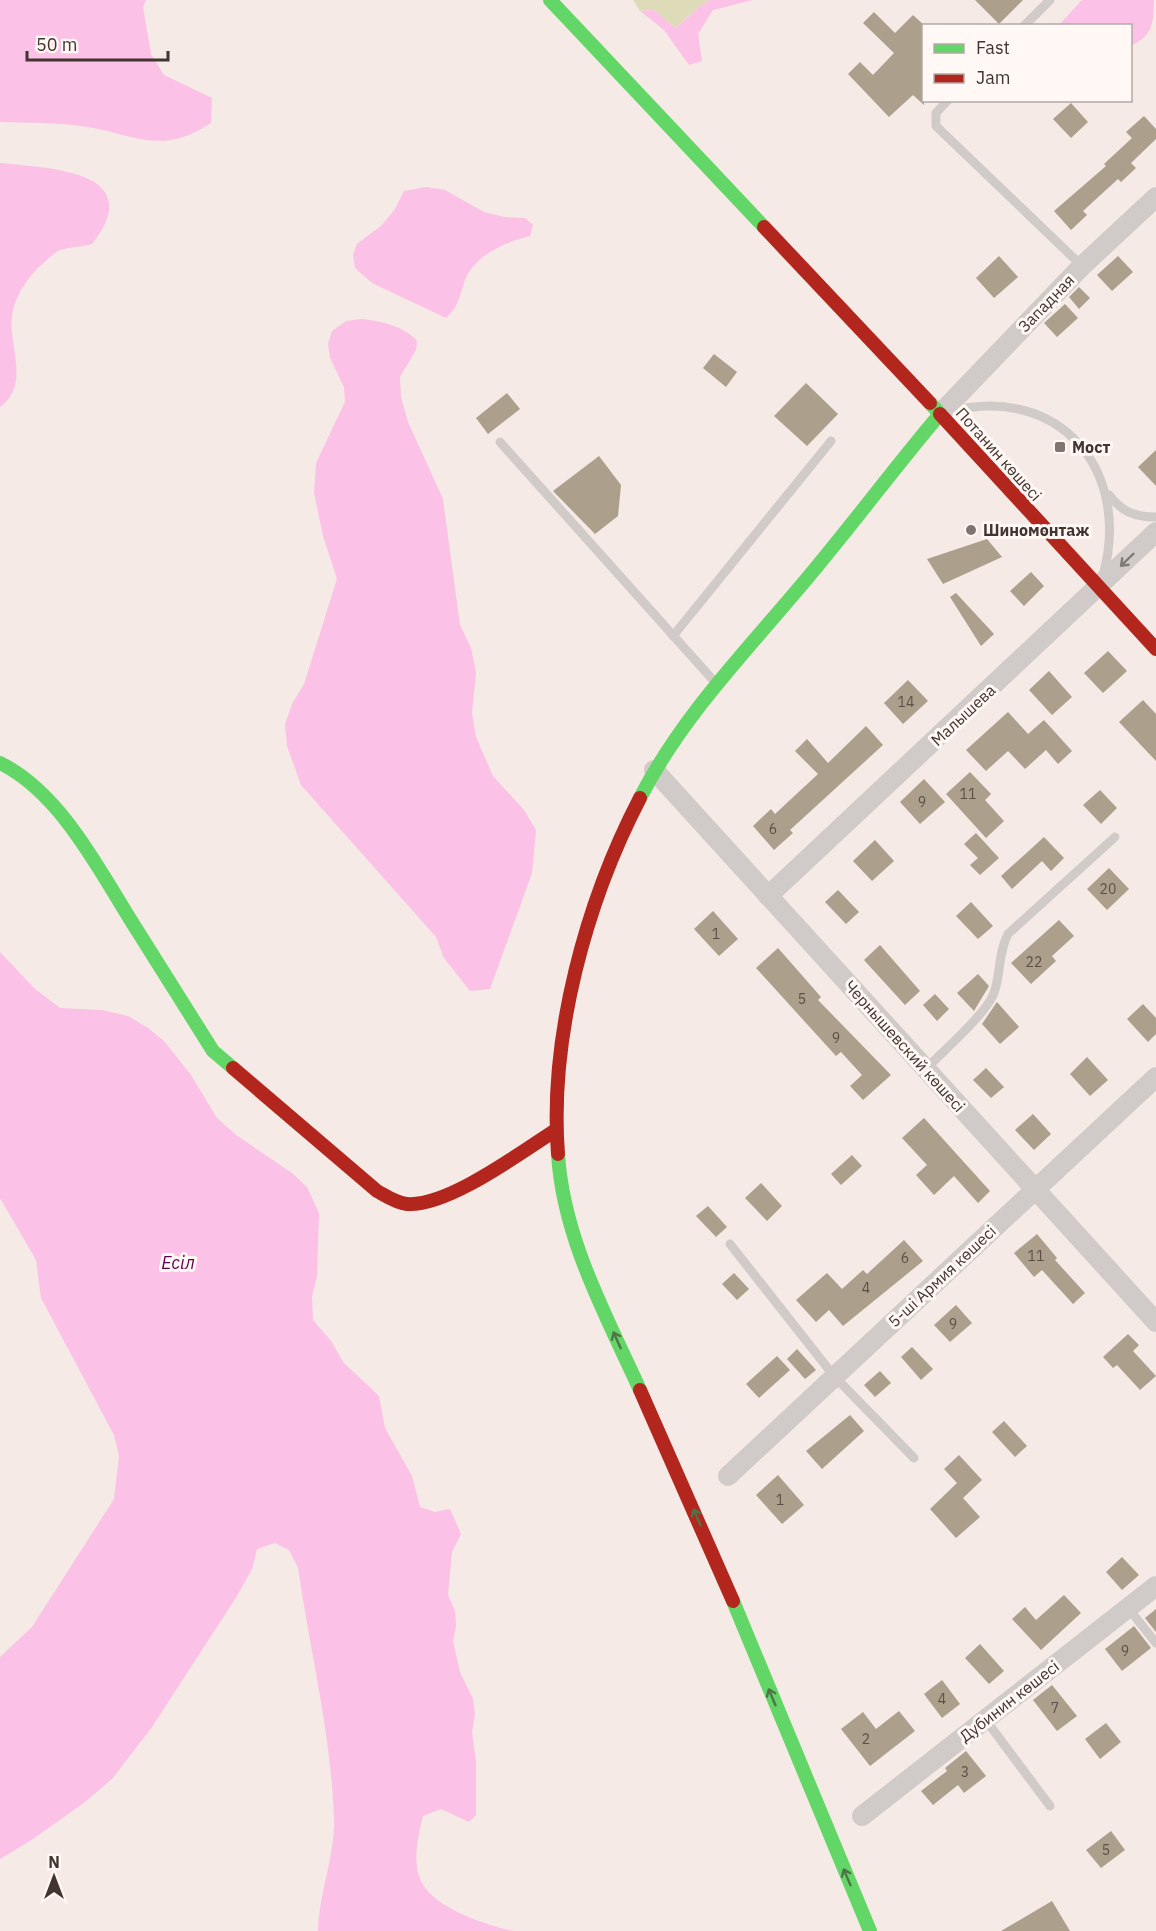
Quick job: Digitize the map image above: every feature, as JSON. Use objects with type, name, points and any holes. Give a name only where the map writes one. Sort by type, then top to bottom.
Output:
[{"type":"main road","name":"Потанин көшесі","points":[[550,0],[940,414],[1156,649]]},
{"type":"main road","points":[[870,1931],[693,1508],[592,1285],[566,1212],[558,1174],[556,1130],[566,1016],[584,942],[628,820],[654,770],[685,722],[796,592],[940,414]]},
{"type":"main road","points":[[0,763],[10,768],[46,799],[79,837],[213,1051],[377,1191],[406,1204],[426,1203],[448,1195],[556,1130]]},
{"type":"street","name":"Западная","points":[[940,414],[1082,266],[1156,197]]},
{"type":"street","name":"Малышева","points":[[768,897],[1156,532]]},
{"type":"street","name":"Чернышевский көшесі","points":[[654,770],[1156,1322]]},
{"type":"street","name":"5-ші Армия көшесі","points":[[728,1476],[1156,1077]]},
{"type":"street","name":"Дубинин көшесі","points":[[862,1816],[1156,1586]]},
{"type":"lane","points":[[1026,24],[1050,0]]},
{"type":"lane","points":[[946,102],[936,113],[936,126],[1082,266]]},
{"type":"lane","points":[[940,414],[974,405],[1016,408],[1043,416],[1074,440],[1090,459],[1106,492],[1111,515],[1110,537],[1099,588]]},
{"type":"lane","points":[[673,636],[831,441]]},
{"type":"lane","points":[[500,442],[717,684]]},
{"type":"lane","points":[[1106,492],[1118,506],[1129,513],[1141,517],[1156,517]]},
{"type":"lane","points":[[926,1070],[989,1003],[998,981],[1002,948],[1008,934],[1115,837]]},
{"type":"lane","points":[[730,1244],[834,1376],[914,1458]]},
{"type":"lane","points":[[1128,1608],[1156,1642]]},
{"type":"lane","points":[[985,1719],[1050,1806]]},
{"type":"shaded area","points":[[633,0],[710,0],[675,28],[654,10],[640,11]]},
{"type":"water","points":[[0,0],[146,0],[143,7],[151,54],[164,75],[212,98],[211,123],[194,133],[164,141],[136,138],[77,125],[0,122]]},
{"type":"water","points":[[710,0],[753,0],[713,10],[698,34],[702,61],[689,65],[664,30],[640,11],[654,10],[675,28]]},
{"type":"water","points":[[1082,0],[1154,0],[1151,28],[1139,42],[1132,46],[1132,24],[1060,24]]},
{"type":"water","points":[[0,163],[65,171],[101,187],[109,201],[107,219],[92,244],[57,252],[38,268],[21,290],[12,316],[16,376],[9,398],[0,407]]},
{"type":"water","points":[[426,187],[445,190],[484,212],[505,217],[525,218],[533,225],[530,236],[501,246],[476,263],[465,280],[456,306],[446,318],[372,283],[355,268],[353,255],[357,244],[382,225],[395,209],[404,191]]},
{"type":"water","points":[[362,319],[399,328],[417,341],[416,350],[400,377],[401,397],[408,422],[443,499],[460,625],[471,648],[476,673],[472,713],[476,737],[493,776],[524,810],[536,830],[532,873],[490,989],[470,991],[444,958],[436,937],[301,785],[287,746],[285,724],[292,704],[304,684],[337,579],[323,536],[314,493],[316,463],[345,402],[344,387],[330,358],[328,344],[332,331],[346,321]]},
{"type":"water","name":"Есіл","points":[[0,952],[34,988],[60,1008],[102,1010],[128,1016],[148,1028],[164,1041],[191,1075],[217,1118],[236,1135],[292,1173],[307,1187],[319,1213],[317,1276],[312,1296],[313,1320],[331,1341],[344,1363],[379,1396],[385,1428],[412,1476],[420,1507],[435,1512],[450,1509],[461,1534],[452,1552],[448,1595],[455,1611],[456,1626],[453,1641],[460,1672],[473,1699],[475,1714],[472,1732],[476,1762],[476,1815],[469,1822],[441,1809],[423,1816],[417,1849],[418,1874],[427,1891],[437,1900],[476,1920],[514,1931],[318,1931],[334,1832],[329,1755],[298,1568],[289,1550],[275,1543],[257,1549],[252,1569],[237,1596],[152,1727],[112,1779],[85,1802],[0,1859],[0,1657],[32,1627],[114,1499],[119,1456],[114,1435],[41,1298],[36,1260],[0,1198]]},
{"type":"building","points":[[975,0],[1023,0],[999,24]]},
{"type":"building","points":[[874,12],[895,33],[913,15],[923,24],[922,102],[924,105],[913,95],[889,117],[848,74],[860,62],[873,75],[894,53],[863,23]]},
{"type":"building","points":[[1071,103],[1088,122],[1071,138],[1053,119]]},
{"type":"building","points":[[1144,116],[1156,129],[1156,139],[1131,163],[1136,168],[1121,182],[1118,179],[1083,211],[1087,215],[1071,230],[1054,211],[1106,166],[1104,164],[1132,138],[1126,132]]},
{"type":"building","points":[[999,256],[1018,277],[994,298],[976,278]]},
{"type":"building","points":[[1118,256],[1133,272],[1112,291],[1097,275]]},
{"type":"building","points":[[1079,287],[1090,298],[1079,309],[1069,297]]},
{"type":"building","points":[[1065,304],[1078,318],[1057,337],[1044,323]]},
{"type":"building","points":[[714,354],[737,372],[726,387],[703,368]]},
{"type":"building","points":[[806,383],[838,414],[807,446],[774,416]]},
{"type":"building","points":[[507,393],[520,409],[488,434],[476,418]]},
{"type":"building","points":[[1156,450],[1156,486],[1138,467]]},
{"type":"building","points":[[599,456],[621,485],[618,516],[595,534],[553,491]]},
{"type":"building","points":[[987,539],[1002,557],[943,584],[927,559]]},
{"type":"building","points":[[1031,572],[1044,586],[1024,606],[1010,591]]},
{"type":"building","points":[[956,593],[994,634],[981,646],[950,597]]},
{"type":"building","points":[[1108,651],[1127,671],[1103,693],[1084,673]]},
{"type":"building","points":[[1049,671],[1072,697],[1052,715],[1029,690]]},
{"type":"building","points":[[908,680],[928,701],[903,724],[884,703]]},
{"type":"building","points":[[1143,700],[1156,714],[1156,761],[1119,722]]},
{"type":"building","points":[[1008,712],[1028,734],[1044,720],[1072,751],[1058,764],[1046,750],[1025,769],[1008,751],[986,771],[966,750]]},
{"type":"building","points":[[866,726],[883,745],[790,830],[793,833],[774,850],[753,826],[771,809],[775,814],[818,774],[795,751],[807,739],[828,763]]},
{"type":"building","points":[[970,772],[991,794],[985,800],[1004,821],[986,838],[946,794]]},
{"type":"building","points":[[924,779],[945,802],[920,824],[900,802]]},
{"type":"building","points":[[1100,790],[1117,808],[1101,824],[1083,805]]},
{"type":"building","points":[[976,833],[999,858],[980,875],[970,865],[978,858],[964,844]]},
{"type":"building","points":[[1044,837],[1064,858],[1051,871],[1042,861],[1012,889],[1001,876]]},
{"type":"building","points":[[875,840],[894,861],[872,881],[853,861]]},
{"type":"building","points":[[1109,868],[1129,889],[1107,910],[1087,889]]},
{"type":"building","points":[[838,890],[859,912],[846,924],[825,902]]},
{"type":"building","points":[[971,902],[993,926],[978,939],[956,916]]},
{"type":"building","points":[[713,911],[738,939],[719,956],[694,929]]},
{"type":"building","points":[[1059,920],[1074,936],[1052,956],[1056,961],[1031,984],[1011,963]]},
{"type":"building","points":[[880,945],[920,991],[905,1005],[864,960]]},
{"type":"building","points":[[778,948],[821,997],[818,1000],[891,1075],[863,1100],[850,1086],[862,1075],[841,1052],[836,1056],[756,968]]},
{"type":"building","points":[[978,974],[989,986],[974,1011],[957,993]]},
{"type":"building","points":[[935,994],[949,1009],[937,1021],[923,1005]]},
{"type":"building","points":[[997,1002],[1019,1027],[1000,1044],[982,1024]]},
{"type":"building","points":[[1143,1004],[1156,1018],[1156,1034],[1148,1042],[1127,1019]]},
{"type":"building","points":[[1087,1057],[1108,1080],[1090,1096],[1070,1074]]},
{"type":"building","points":[[986,1068],[1004,1087],[991,1098],[973,1080]]},
{"type":"building","points":[[1033,1114],[1051,1134],[1034,1150],[1015,1130]]},
{"type":"building","points":[[924,1118],[990,1191],[978,1203],[954,1176],[934,1195],[916,1175],[927,1165],[902,1138]]},
{"type":"building","points":[[852,1155],[862,1166],[841,1185],[831,1174]]},
{"type":"building","points":[[761,1183],[782,1206],[767,1221],[745,1198]]},
{"type":"building","points":[[708,1206],[727,1227],[716,1237],[696,1216]]},
{"type":"building","points":[[1037,1234],[1057,1258],[1055,1260],[1085,1293],[1073,1304],[1042,1270],[1034,1277],[1014,1253]]},
{"type":"building","points":[[904,1240],[923,1261],[843,1326],[829,1310],[816,1322],[796,1300],[827,1273],[842,1289],[863,1270],[867,1274]]},
{"type":"building","points":[[734,1273],[749,1289],[737,1300],[722,1284]]},
{"type":"building","points":[[956,1305],[972,1323],[950,1342],[934,1325]]},
{"type":"building","points":[[1128,1334],[1139,1345],[1133,1351],[1156,1376],[1140,1390],[1117,1365],[1113,1368],[1103,1357]]},
{"type":"building","points":[[912,1347],[933,1369],[921,1380],[901,1357]]},
{"type":"building","points":[[797,1349],[816,1370],[805,1379],[787,1359]]},
{"type":"building","points":[[777,1356],[790,1370],[759,1398],[746,1384]]},
{"type":"building","points":[[880,1371],[891,1383],[875,1397],[864,1385]]},
{"type":"building","points":[[850,1415],[864,1431],[822,1469],[806,1451]]},
{"type":"building","points":[[1004,1421],[1027,1446],[1015,1457],[992,1432]]},
{"type":"building","points":[[959,1455],[982,1480],[963,1498],[980,1517],[956,1538],[930,1509],[957,1483],[944,1469]]},
{"type":"building","points":[[778,1475],[804,1505],[782,1524],[756,1495]]},
{"type":"building","points":[[1122,1557],[1139,1575],[1122,1590],[1106,1572]]},
{"type":"building","points":[[1064,1595],[1081,1613],[1041,1650],[1012,1619],[1025,1607],[1036,1620]]},
{"type":"building","points":[[1156,1609],[1156,1632],[1145,1618]]},
{"type":"building","points":[[1134,1626],[1151,1648],[1122,1671],[1105,1649]]},
{"type":"building","points":[[980,1644],[1004,1671],[989,1684],[965,1658]]},
{"type":"building","points":[[942,1680],[960,1704],[942,1718],[924,1694]]},
{"type":"building","points":[[1052,1685],[1077,1716],[1057,1731],[1033,1700]]},
{"type":"building","points":[[899,1711],[915,1731],[870,1766],[841,1729],[863,1712],[876,1729]]},
{"type":"building","points":[[1106,1723],[1121,1742],[1100,1759],[1085,1739]]},
{"type":"building","points":[[966,1751],[986,1776],[964,1793],[958,1785],[933,1805],[921,1791],[947,1771],[945,1768]]},
{"type":"building","points":[[1111,1831],[1125,1850],[1101,1868],[1086,1850]]},
{"type":"building","points":[[1052,1901],[1070,1931],[1001,1931]]},
{"type":"traffic: fast","points":[[550,0],[764,227]]},
{"type":"traffic: fast","points":[[640,798],[691,717],[812,573],[940,414],[930,403]]},
{"type":"traffic: fast","points":[[0,763],[41,792],[75,832],[213,1051],[233,1068]]},
{"type":"traffic: fast","points":[[558,1154],[568,1216],[577,1246],[600,1305],[640,1390]]},
{"type":"traffic: fast","points":[[733,1601],[870,1931]]},
{"type":"traffic: jam","points":[[764,227],[930,403]]},
{"type":"traffic: jam","points":[[940,414],[1156,649]]},
{"type":"traffic: jam","points":[[558,1154],[559,1064],[575,971],[603,881],[640,798]]},
{"type":"traffic: jam","points":[[233,1068],[377,1191],[407,1204],[424,1203],[463,1188],[556,1130]]},
{"type":"traffic: jam","points":[[640,1390],[733,1601]]},
{"type":"place","name":"Мост","points":[[1060,447]]},
{"type":"place","name":"Шиномонтаж","points":[[971,530]]}]
